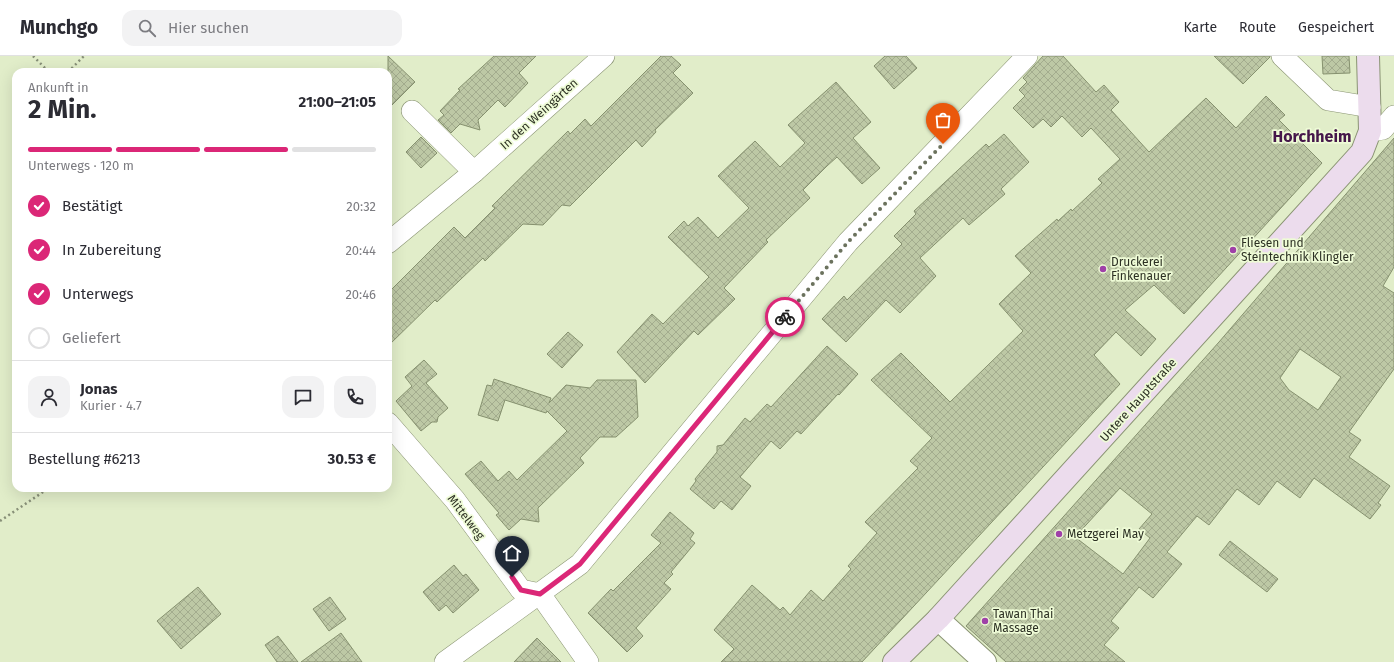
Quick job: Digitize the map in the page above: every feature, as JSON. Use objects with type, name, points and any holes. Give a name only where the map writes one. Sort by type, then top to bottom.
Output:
[{"type":"main road","points":[[1368,56],[1370,131]]},
{"type":"main road","name":"Untere Hauptstraße","points":[[894,662],[938,619],[1362,152],[1370,131]]},
{"type":"street","name":"In den Weingärten","points":[[392,240],[474,172],[604,56]]},
{"type":"street","points":[[445,662],[580,564],[848,242],[1027,56]]},
{"type":"street","points":[[1282,56],[1328,100],[1370,107]]},
{"type":"street","points":[[412,111],[474,172]]},
{"type":"street","points":[[1370,131],[1382,129],[1394,116]]},
{"type":"street","name":"Mittelweg","points":[[392,428],[455,500],[521,590],[540,594]]},
{"type":"street","points":[[540,594],[588,662]]},
{"type":"street","points":[[938,619],[985,662]]},
{"type":"path","points":[[33,56],[45,68]]},
{"type":"path","points":[[72,68],[84,56]]},
{"type":"path","points":[[0,522],[43,492]]},
{"type":"building","points":[[388,56],[415,82],[392,105],[392,68],[388,68]]},
{"type":"building","points":[[494,56],[536,56],[519,73],[528,83],[505,107],[498,100],[478,120],[480,130],[460,124],[451,133],[438,120],[444,115],[440,111],[460,90],[458,89]]},
{"type":"building","points":[[661,56],[671,56],[681,65],[673,73],[693,93],[655,130],[656,132],[642,147],[636,140],[570,206],[562,205],[543,225],[523,224],[485,261],[483,258],[437,302],[435,300],[392,342],[392,289],[454,227],[465,238],[495,208],[492,206],[568,131],[570,134],[585,119],[591,126]]},
{"type":"building","points":[[885,56],[906,56],[917,68],[894,89],[874,66]]},
{"type":"building","points":[[1043,56],[1063,56],[1096,92],[1104,85],[1119,102],[1111,110],[1149,152],[1206,98],[1236,128],[1266,96],[1285,115],[1279,120],[1322,163],[1184,314],[1154,285],[1125,310],[1156,339],[1141,356],[1116,332],[1094,355],[1120,384],[862,662],[721,662],[734,649],[714,630],[752,585],[780,610],[783,607],[790,615],[811,590],[823,601],[851,569],[848,566],[877,533],[865,522],[918,468],[910,461],[932,438],[871,380],[901,353],[950,402],[1023,331],[999,304],[1031,273],[1015,256],[1057,219],[1058,221],[1071,209],[1072,211],[1102,183],[1098,179],[1120,159],[1091,128],[1082,137],[1062,116],[1051,127],[1043,119],[1033,128],[1013,108],[1025,96],[1019,90],[1027,82],[1023,78]]},
{"type":"building","points":[[1214,56],[1270,56],[1270,57],[1243,84]]},
{"type":"building","points":[[1322,56],[1349,56],[1350,73],[1323,74]]},
{"type":"building","points":[[836,82],[871,122],[853,138],[880,168],[862,184],[837,157],[827,166],[803,190],[810,198],[766,240],[768,242],[724,288],[735,299],[698,335],[694,331],[645,383],[617,352],[652,314],[663,324],[709,277],[668,237],[684,221],[688,226],[698,217],[718,238],[749,208],[718,176],[755,141],[780,167],[805,143],[788,125]]},
{"type":"building","points":[[1004,134],[1029,162],[1001,189],[1005,194],[969,225],[963,218],[920,258],[936,276],[900,313],[886,300],[846,342],[822,319],[844,296],[847,300],[902,244],[894,236],[916,214],[914,211],[986,144],[989,147]]},
{"type":"building","points":[[421,137],[437,153],[421,168],[406,152]]},
{"type":"building","points":[[1394,138],[1394,267],[1383,286],[1394,293],[1394,369],[1349,432],[1361,440],[1349,457],[1390,486],[1378,503],[1381,505],[1370,519],[1314,478],[1300,498],[1277,481],[1259,505],[1237,489],[1209,525],[1197,516],[1167,552],[1182,564],[1153,598],[1139,587],[1111,621],[1119,628],[1104,645],[1125,662],[1006,662],[966,626],[1219,342]],"holes":[[[1300,349],[1341,377],[1318,410],[1289,390],[1280,378]],[[1120,488],[1152,514],[1139,529],[1150,538],[1123,574],[1075,537]]]},
{"type":"building","points":[[568,332],[583,345],[562,368],[547,354]]},
{"type":"building","points":[[827,346],[858,374],[801,434],[797,431],[780,449],[771,441],[740,477],[751,486],[732,510],[721,501],[714,509],[690,489],[696,481],[695,479],[717,452],[717,446],[723,445],[745,418],[750,422],[767,404],[771,407]]},
{"type":"building","points":[[424,360],[437,374],[426,383],[448,408],[438,417],[437,422],[432,422],[421,431],[396,401],[412,386],[405,377]]},
{"type":"building","points":[[494,379],[551,398],[549,403],[566,385],[590,388],[597,380],[636,380],[638,417],[616,437],[600,437],[580,458],[584,463],[538,508],[539,522],[521,519],[509,530],[496,515],[499,513],[465,474],[481,461],[498,481],[509,471],[517,480],[567,431],[547,411],[546,413],[505,400],[498,421],[478,415],[487,385],[492,386]]},
{"type":"building","points":[[670,512],[694,533],[690,539],[695,543],[671,572],[673,574],[664,583],[671,589],[636,628],[643,636],[627,652],[588,613],[611,589],[613,591],[661,543],[651,535]]},
{"type":"building","points":[[1230,541],[1278,579],[1267,592],[1219,555]]},
{"type":"building","points":[[454,565],[463,576],[466,574],[479,590],[453,613],[446,605],[439,611],[423,592]]},
{"type":"building","points":[[198,587],[221,614],[181,649],[157,621]]},
{"type":"building","points":[[330,597],[346,619],[329,631],[313,609]]},
{"type":"building","points":[[341,633],[362,662],[301,662]]},
{"type":"building","points":[[278,636],[298,662],[277,662],[265,645]]},
{"type":"building","points":[[537,638],[561,662],[514,662]]},
{"type":"way so far","points":[[785,317],[848,242],[943,144]]},
{"type":"place","name":"Fliesen und Steintechnik Klingler","points":[[1233,250]]},
{"type":"place","name":"Druckerei Finkenauer","points":[[1103,269]]},
{"type":"place","name":"Metzgerei May","points":[[1059,534]]},
{"type":"place","name":"Tawan Thai Massage","points":[[985,621]]},
{"type":"district","name":"Horchheim","points":[[1312,136]]},
{"type":"route","points":[[512,577],[521,590],[540,594],[580,564],[785,317]]}]
